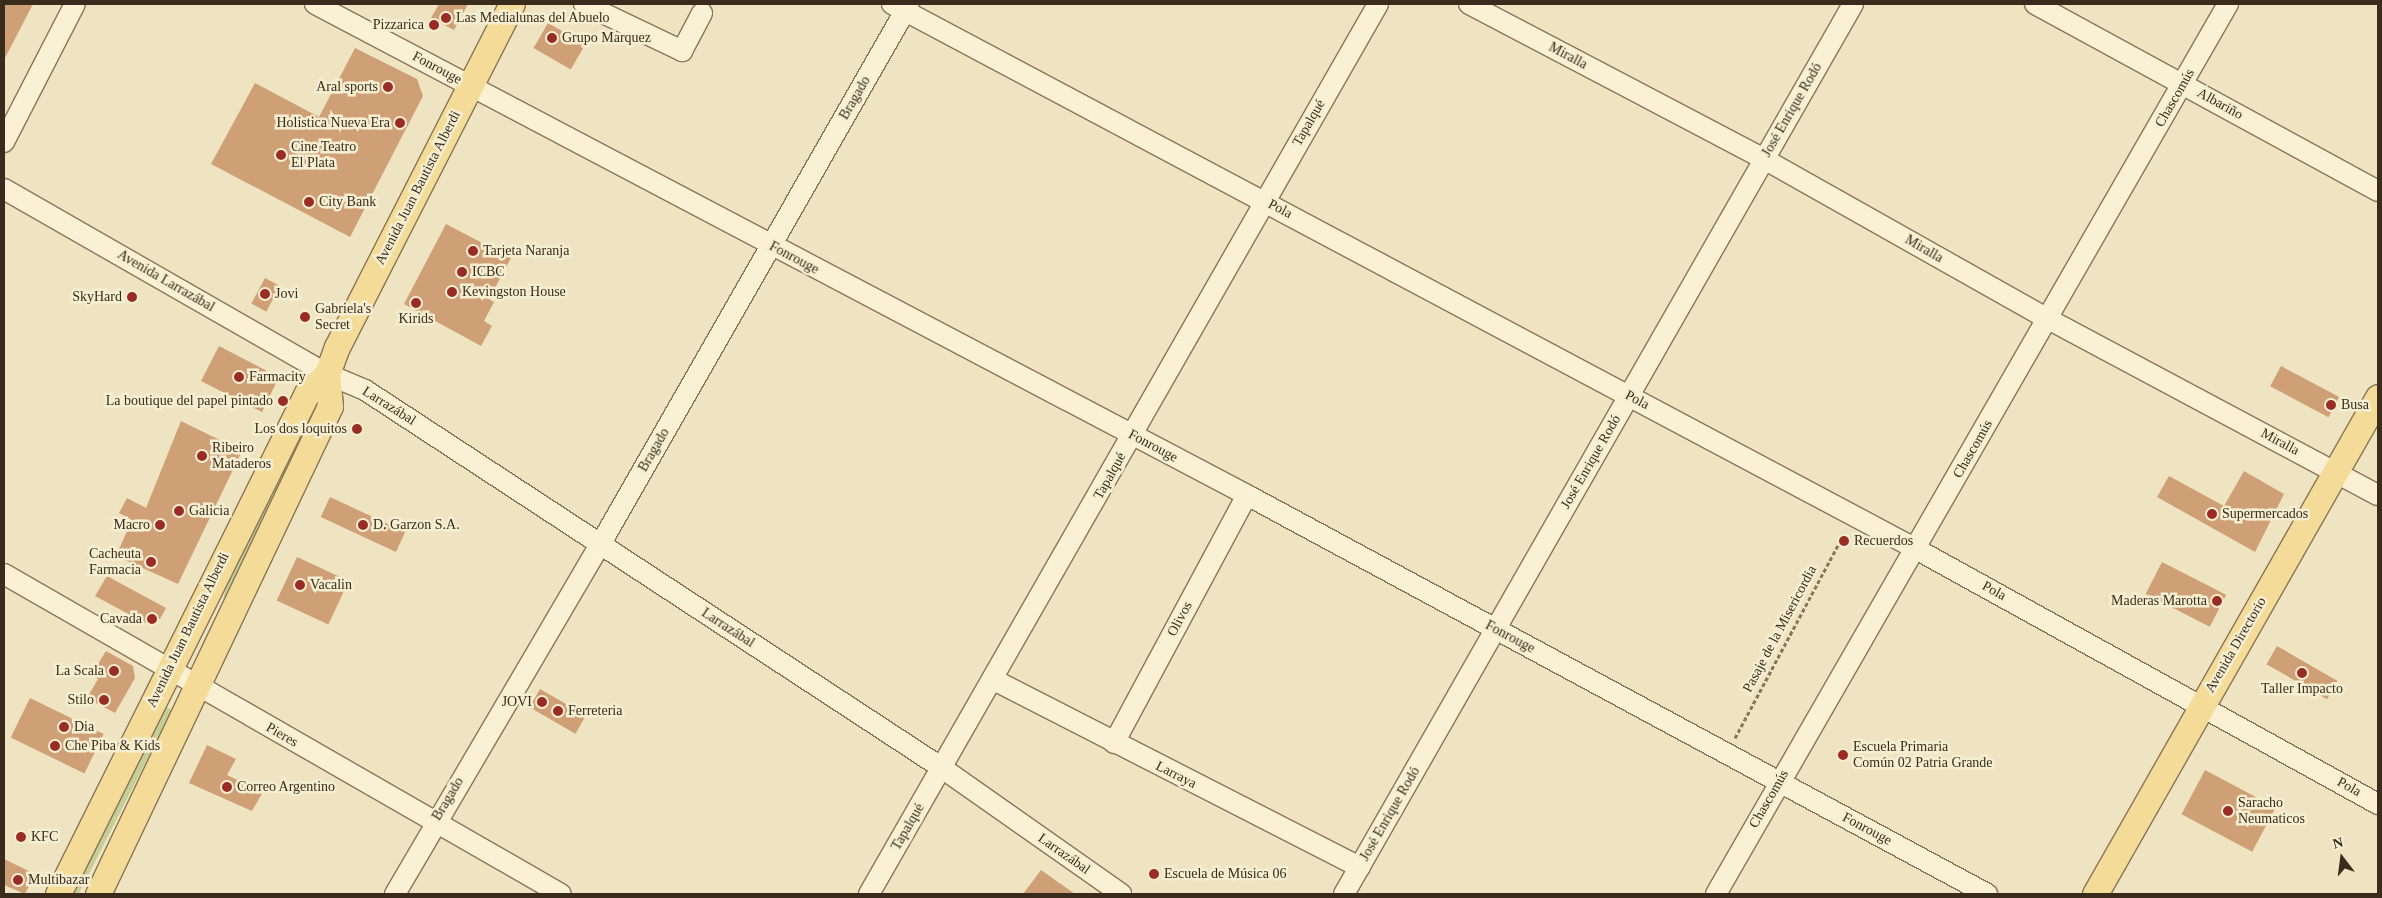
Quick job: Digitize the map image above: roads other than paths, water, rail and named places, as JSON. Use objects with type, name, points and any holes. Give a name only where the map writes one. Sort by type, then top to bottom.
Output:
[{"type":"main road","name":"Avenida Juan Bautista Alberdi","points":[[98,894],[330,406],[328,374],[337,347],[512,4]]},
{"type":"main road","name":"Avenida Juan Bautista Alberdi","points":[[58,894],[167,670],[306,393],[328,374]]},
{"type":"main road","name":"Avenida Directorio","points":[[2095,894],[2378,397]]},
{"type":"street","points":[[4,142],[75,4]]},
{"type":"street","name":"Fonrouge","points":[[315,4],[1247,495],[1987,894]]},
{"type":"street","name":"Tapalqué","points":[[870,894],[994,680],[1378,4]]},
{"type":"street","name":"Miralla","points":[[1469,4],[1764,159],[2048,319],[2378,495]]},
{"type":"street","name":"José Enrique Rodó","points":[[1344,894],[1853,4]]},
{"type":"street","name":"Albariño","points":[[2035,4],[2378,191]]},
{"type":"street","name":"Chascomús","points":[[1716,894],[1779,781],[1916,549],[2228,4]]},
{"type":"street","points":[[591,5],[682,51],[702,13]]},
{"type":"street","name":"Pola","points":[[902,6],[1916,549],[2202,705],[2378,804]]},
{"type":"street","name":"Bragado","points":[[395,894],[435,822],[600,544],[770,245],[902,6]]},
{"type":"street","name":"Avenida Larrazábal","points":[[4,189],[328,374]]},
{"type":"street","name":"Larrazábal","points":[[328,374],[365,390],[942,768],[1121,894]]},
{"type":"street","name":"Olivos","points":[[1114,743],[1247,495]]},
{"type":"street","name":"Pieres","points":[[4,574],[167,670],[561,894]]},
{"type":"street","name":"Larraya","points":[[994,680],[1114,743],[1360,867]]},
{"type":"place","name":"Las Medialunas del Abuelo","points":[[446,18]]},
{"type":"place","name":"Pizzarica","points":[[434,25]]},
{"type":"place","name":"Grupo Marquez","points":[[552,38]]},
{"type":"place","name":"Aral sports","points":[[388,87]]},
{"type":"place","name":"Holistica Nueva Era","points":[[400,123]]},
{"type":"place","name":"Cine Teatro El Plata","points":[[281,155]]},
{"type":"place","name":"City Bank","points":[[309,202]]},
{"type":"place","name":"Tarjeta Naranja","points":[[473,251]]},
{"type":"place","name":"ICBC","points":[[462,272]]},
{"type":"place","name":"Kevingston House","points":[[452,292]]},
{"type":"place","name":"Jovi","points":[[265,294]]},
{"type":"place","name":"SkyHard","points":[[132,297]]},
{"type":"place","name":"Kirids","points":[[416,303]]},
{"type":"place","name":"Gabriela's Secret","points":[[305,317]]},
{"type":"place","name":"Farmacity","points":[[239,377]]},
{"type":"place","name":"La boutique del papel pintado","points":[[283,401]]},
{"type":"place","name":"Busa","points":[[2331,405]]},
{"type":"place","name":"Los dos loquitos","points":[[357,429]]},
{"type":"place","name":"Ribeiro Mataderos","points":[[202,456]]},
{"type":"place","name":"Galicia","points":[[179,511]]},
{"type":"place","name":"Supermercados","points":[[2212,514]]},
{"type":"place","name":"Macro","points":[[160,525]]},
{"type":"place","name":"D. Garzon S.A.","points":[[363,525]]},
{"type":"place","name":"Recuerdos","points":[[1844,541]]},
{"type":"place","name":"Cacheuta Farmacia","points":[[151,562]]},
{"type":"place","name":"Vacalin","points":[[300,585]]},
{"type":"place","name":"Maderas Marotta","points":[[2217,601]]},
{"type":"place","name":"Cavada","points":[[152,619]]},
{"type":"place","name":"La Scala","points":[[114,671]]},
{"type":"place","name":"Taller Impacto","points":[[2302,673]]},
{"type":"place","name":"Stilo","points":[[104,700]]},
{"type":"place","name":"JOVI","points":[[542,702]]},
{"type":"place","name":"Ferreteria","points":[[558,711]]},
{"type":"place","name":"Dia","points":[[64,727]]},
{"type":"place","name":"Che Piba & Kids","points":[[55,746]]},
{"type":"place","name":"Escuela Primaria Común 02 Patria Grande","points":[[1843,755]]},
{"type":"place","name":"Correo Argentino","points":[[227,787]]},
{"type":"place","name":"Saracho Neumaticos","points":[[2228,811]]},
{"type":"place","name":"KFC","points":[[21,837]]},
{"type":"place","name":"Escuela de Música 06","points":[[1154,874]]},
{"type":"place","name":"Multibazar","points":[[18,880]]}]
